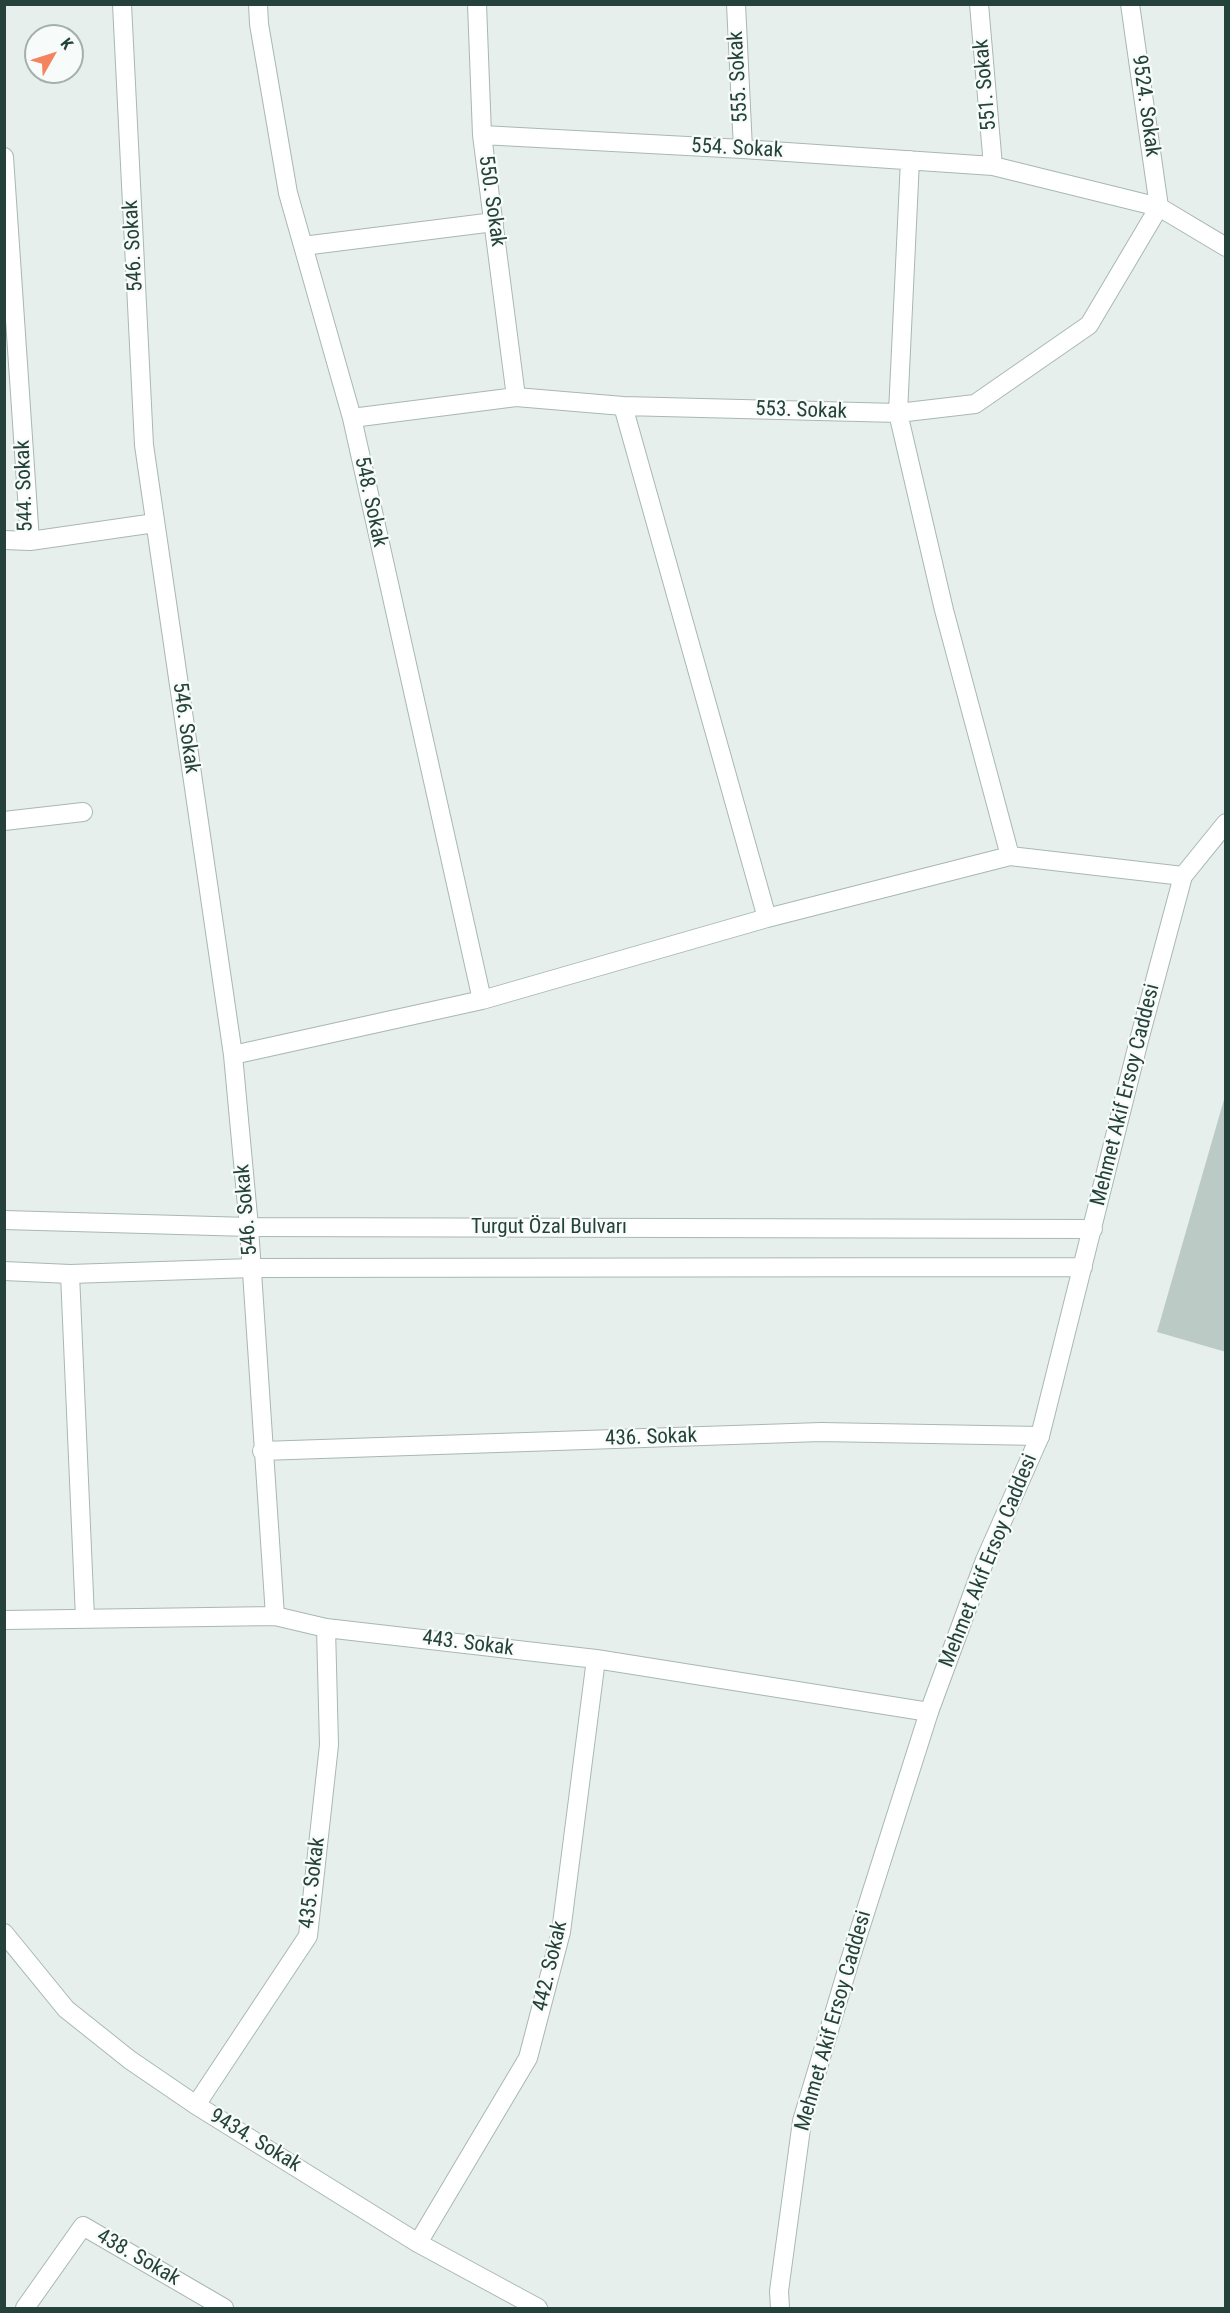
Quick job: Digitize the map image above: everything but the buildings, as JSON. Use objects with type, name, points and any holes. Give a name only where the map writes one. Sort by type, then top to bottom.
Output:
[{"type":"street","name":"546. Sokak","points":[[122,4],[144,444],[232,1055],[249,1227],[262,1451],[275,1616]]},
{"type":"street","name":"548. Sokak","points":[[258,4],[259,24],[288,193],[352,418],[482,1000]]},
{"type":"street","name":"550. Sokak","points":[[477,4],[482,135],[516,397]]},
{"type":"street","name":"555. Sokak","points":[[736,4],[743,149]]},
{"type":"street","name":"551. Sokak","points":[[979,4],[993,165]]},
{"type":"street","name":"9524. Sokak","points":[[1130,4],[1159,207]]},
{"type":"street","name":"554. Sokak","points":[[482,135],[993,165],[1159,207],[1226,248]]},
{"type":"street","name":"544. Sokak","points":[[4,157],[30,541],[4,540]]},
{"type":"street","points":[[910,160],[898,413],[944,610],[1010,856]]},
{"type":"street","name":"553. Sokak","points":[[352,418],[516,397],[623,406],[898,413],[975,404],[1089,325],[1159,207]]},
{"type":"street","points":[[303,246],[494,222]]},
{"type":"street","points":[[623,406],[766,918]]},
{"type":"street","points":[[30,541],[155,523]]},
{"type":"street","points":[[4,821],[83,812]]},
{"type":"street","name":"Mehmet Akif Ersoy Caddesi","points":[[780,2308],[779,2291],[802,2121],[850,1960],[929,1712],[985,1560],[1040,1436],[1138,1044],[1183,876],[1226,823]]},
{"type":"street","points":[[232,1055],[482,1000],[766,918],[1010,856],[1183,876]]},
{"type":"street","name":"Turgut Özal Bulvarı","points":[[4,1220],[249,1227],[1093,1229]]},
{"type":"street","name":"Turgut Özal Bulvarı","points":[[4,1271],[70,1274],[252,1269],[1083,1267]]},
{"type":"street","points":[[70,1274],[85,1618]]},
{"type":"street","name":"436. Sokak","points":[[262,1451],[821,1432],[1040,1436]]},
{"type":"street","name":"443. Sokak","points":[[4,1620],[275,1616],[326,1628],[596,1659],[929,1712]]},
{"type":"street","name":"435. Sokak","points":[[196,2105],[308,1936],[329,1745],[326,1628]]},
{"type":"street","name":"442. Sokak","points":[[418,2243],[528,2058],[561,1932],[596,1659]]},
{"type":"street","name":"9434. Sokak","points":[[4,1933],[66,2009],[130,2060],[196,2105],[418,2243],[538,2308]]},
{"type":"street","name":"438. Sokak","points":[[25,2308],[83,2226],[203,2303],[224,2308]]}]
